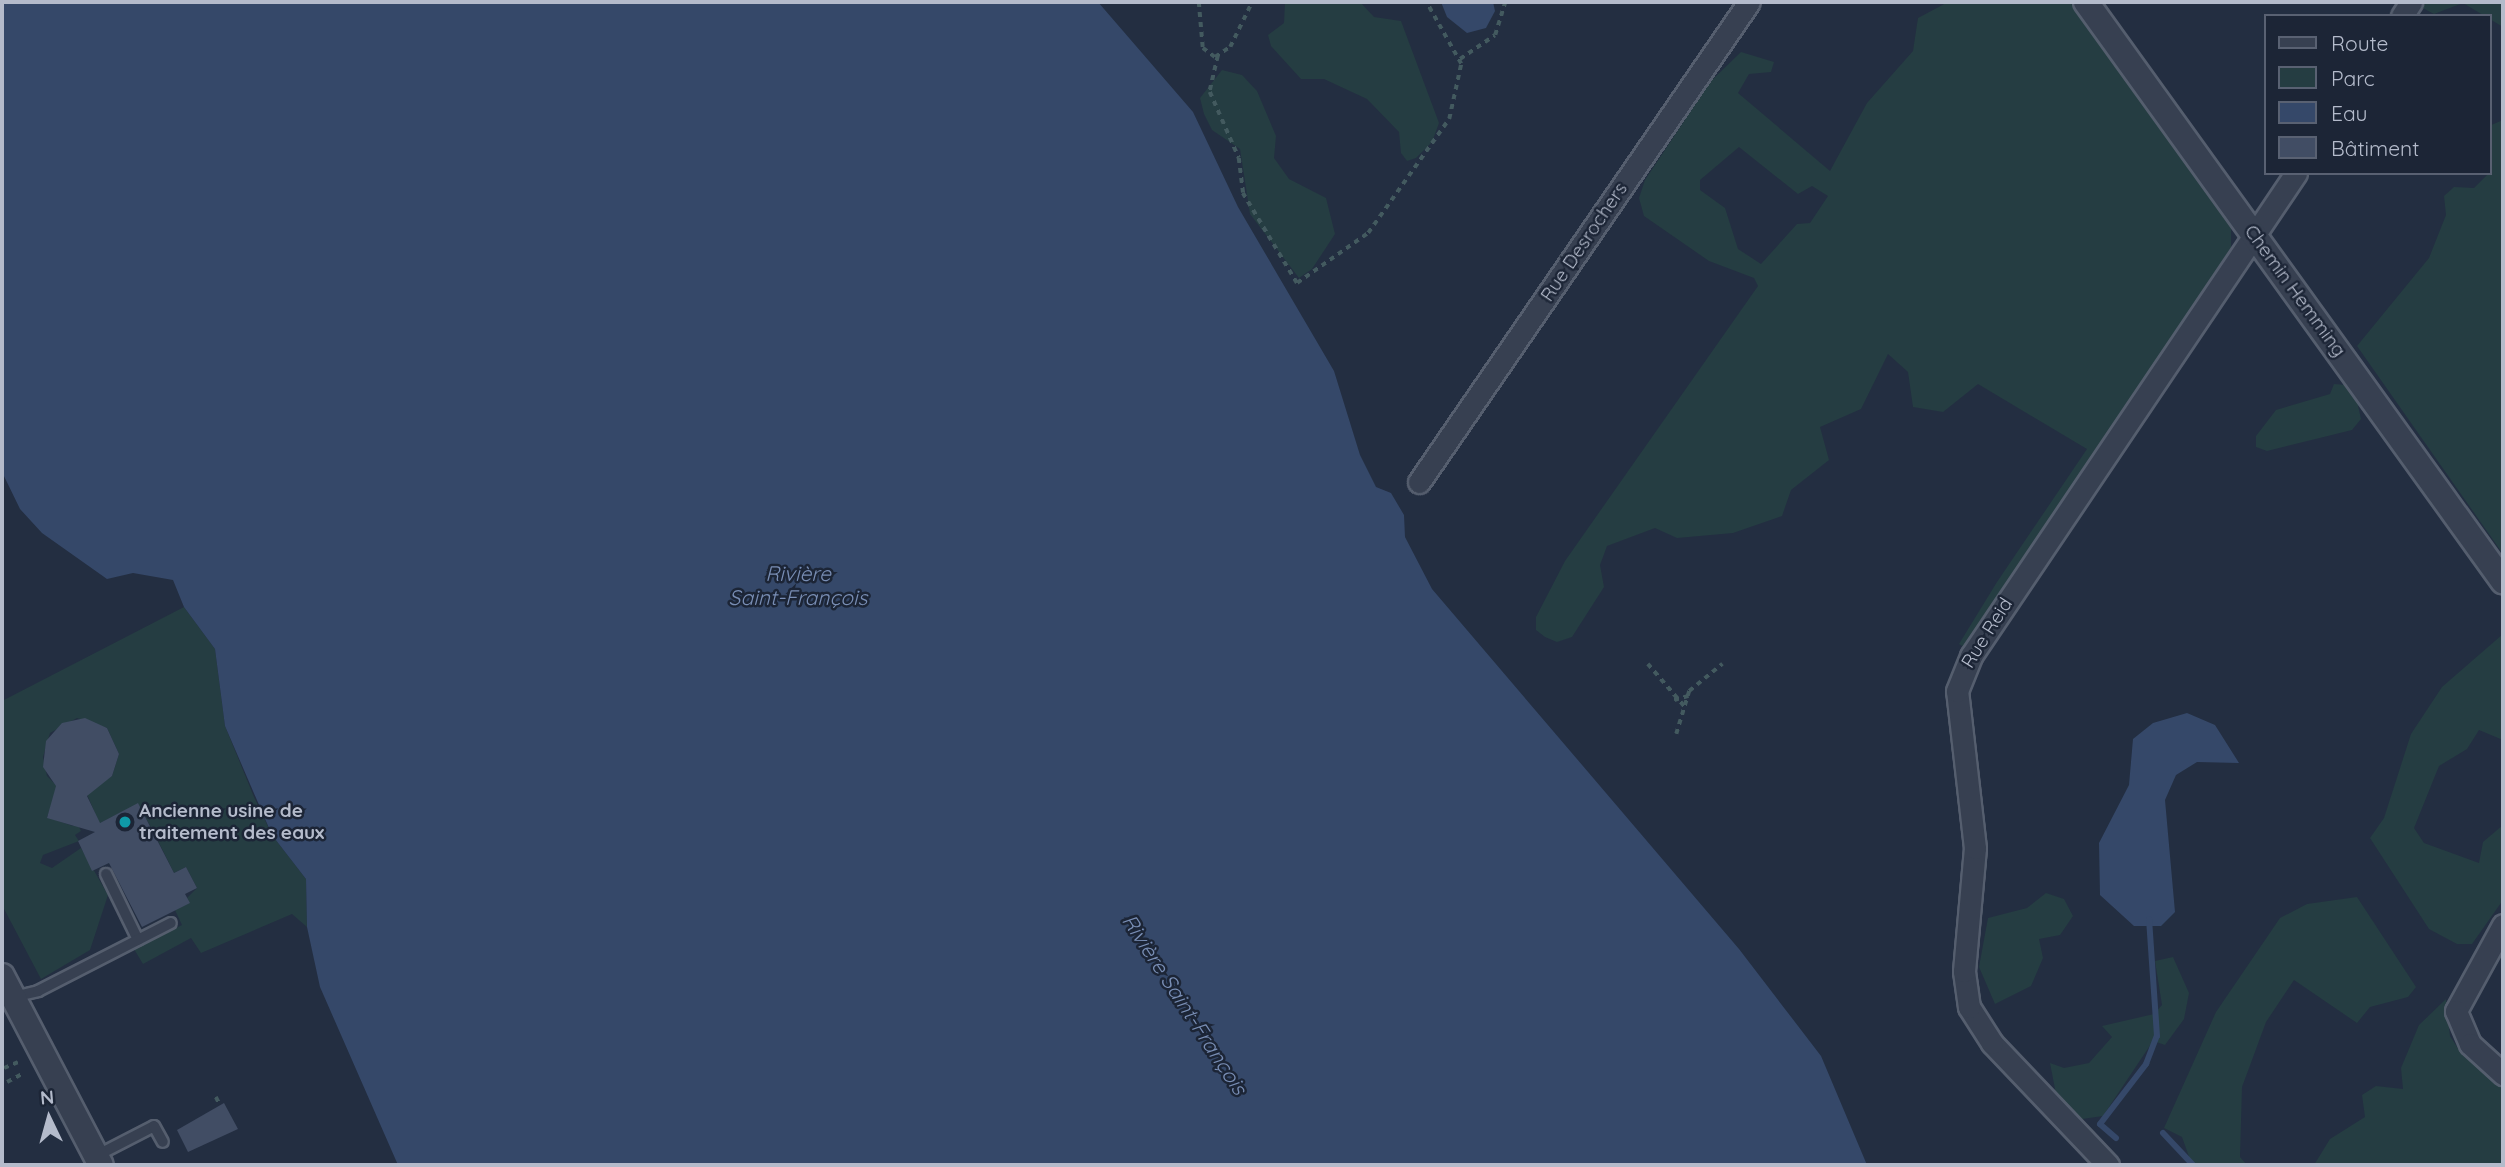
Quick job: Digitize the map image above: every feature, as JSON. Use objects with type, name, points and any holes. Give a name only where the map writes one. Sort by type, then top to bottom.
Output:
[{"type":"street","name":"Rue Desrochers","points":[[1419,482],[1749,2]]},
{"type":"street","name":"Chemin Hemming","points":[[2086,2],[2503,581]]},
{"type":"street","name":"Rue Reid","points":[[2108,1165],[1992,1042],[1969,1007],[1964,971],[1975,848],[1957,691],[1976,648],[2296,175]]},
{"type":"street","points":[[2503,925],[2456,1011],[2470,1044],[2503,1074]]},
{"type":"street","points":[[5,992],[99,1161]]},
{"type":"lane","points":[[106,874],[138,940]]},
{"type":"lane","points":[[5,992],[38,991],[171,923]]},
{"type":"lane","points":[[99,1161],[154,1126],[163,1142]]},
{"type":"path","points":[[1199,2],[1203,48],[1218,56]]},
{"type":"path","points":[[1252,2],[1230,47],[1218,56],[1210,92],[1239,158],[1243,193],[1297,283],[1368,233],[1439,138],[1455,99],[1460,59],[1426,2]]},
{"type":"path","points":[[1460,59],[1495,35],[1505,2]]},
{"type":"path","points":[[1648,664],[1674,700],[1686,708]]},
{"type":"path","points":[[1674,700],[1688,696],[1723,664]]},
{"type":"path","points":[[1676,734],[1688,696]]},
{"type":"path","points":[[4,1068],[18,1062]]},
{"type":"path","points":[[7,1082],[24,1073]]},
{"type":"path","points":[[216,1097],[220,1105]]},
{"type":"green space","points":[[1285,2],[1360,2],[1374,17],[1401,21],[1439,123],[1432,142],[1416,158],[1407,161],[1401,153],[1399,132],[1367,99],[1324,79],[1301,79],[1271,46],[1268,35],[1284,23]]},
{"type":"green space","points":[[1948,2],[2070,2],[2231,227],[2231,248],[1964,647],[1959,644],[1997,582],[2087,449],[1978,384],[1943,412],[1913,407],[1908,372],[1888,354],[1861,409],[1820,427],[1829,460],[1791,490],[1782,516],[1733,533],[1677,538],[1655,528],[1607,546],[1600,565],[1604,587],[1572,637],[1557,642],[1545,637],[1536,630],[1536,617],[1565,561],[1758,286],[1754,278],[1709,261],[1644,216],[1639,198],[1645,180],[1710,82],[1741,52],[1774,62],[1771,72],[1749,74],[1738,93],[1830,171],[1867,103],[1913,51],[1918,18]],"holes":[[[1739,147],[1798,194],[1812,186],[1828,196],[1810,223],[1797,224],[1761,264],[1738,249],[1725,208],[1700,190],[1700,180]]]},
{"type":"green space","points":[[2424,2],[2496,2],[2503,5],[2503,27],[2491,20],[2491,14],[2481,14],[2463,3],[2434,14],[2421,7]]},
{"type":"green space","points":[[1222,70],[1242,75],[1257,91],[1276,136],[1274,158],[1289,179],[1326,198],[1335,234],[1312,269],[1299,278],[1250,214],[1240,149],[1212,130],[1204,114],[1200,98]]},
{"type":"green space","points":[[2503,120],[2503,554],[2357,346],[2429,258],[2446,215],[2444,196],[2454,187],[2474,188],[2487,175],[2491,175],[2491,125]]},
{"type":"green space","points":[[2334,384],[2346,385],[2357,401],[2361,419],[2352,430],[2267,451],[2256,447],[2256,436],[2276,410],[2330,394]]},
{"type":"green space","points":[[184,607],[215,649],[225,726],[254,797],[272,835],[306,879],[307,927],[292,914],[201,953],[191,938],[143,964],[134,949],[182,925],[175,910],[197,888],[186,867],[174,873],[158,841],[168,836],[163,826],[153,831],[138,804],[90,828],[86,819],[95,813],[86,792],[112,776],[119,754],[107,728],[77,718],[50,733],[43,757],[47,776],[59,788],[47,817],[73,826],[75,819],[81,831],[75,835],[79,841],[43,855],[40,863],[52,868],[81,848],[108,895],[90,950],[41,979],[2,905],[2,701]]},
{"type":"green space","points":[[2503,634],[2503,740],[2479,730],[2467,749],[2439,766],[2414,828],[2424,843],[2479,863],[2483,842],[2503,825],[2503,900],[2472,944],[2457,944],[2429,929],[2370,838],[2384,818],[2411,734],[2442,687]]},
{"type":"green space","points":[[2046,893],[2064,899],[2073,916],[2060,935],[2039,939],[2043,958],[2031,986],[1995,1004],[1979,967],[1988,918],[2027,908]]},
{"type":"green space","points":[[2357,897],[2416,987],[2408,997],[2370,1007],[2357,1023],[2294,980],[2266,1022],[2242,1087],[2240,1157],[2247,1165],[2192,1165],[2182,1137],[2164,1128],[2216,1012],[2280,918],[2307,904]]},
{"type":"green space","points":[[2173,957],[2189,993],[2184,1019],[2165,1045],[2153,1041],[2103,1116],[2082,1119],[2056,1094],[2050,1063],[2064,1068],[2089,1063],[2112,1037],[2102,1026],[2154,1014],[2162,1005],[2155,961]]},
{"type":"green space","points":[[2446,999],[2450,1036],[2459,1050],[2503,1086],[2503,1165],[2314,1165],[2330,1139],[2365,1117],[2362,1095],[2376,1086],[2403,1089],[2401,1068],[2419,1025]]},
{"type":"water","name":"Rivière Saint-François","points":[[2,2],[1098,2],[1193,112],[1238,207],[1334,371],[1360,455],[1376,487],[1391,493],[1404,515],[1405,537],[1432,589],[1739,949],[1821,1056],[1867,1165],[398,1165],[320,987],[307,927],[306,879],[272,835],[225,726],[215,649],[184,607],[173,580],[133,573],[107,579],[42,533],[20,509],[2,472]]},
{"type":"water","points":[[1441,2],[1493,2],[1495,11],[1486,28],[1467,33],[1447,17]]},
{"type":"water","points":[[2187,713],[2215,725],[2239,763],[2197,762],[2176,775],[2165,800],[2175,912],[2161,926],[2134,926],[2100,895],[2099,843],[2129,785],[2133,739],[2153,723]]},
{"type":"building","name":"Ancienne usine de traitement des eaux","points":[[85,718],[107,728],[119,754],[112,776],[87,796],[100,823],[138,803],[174,873],[186,867],[197,888],[185,894],[190,903],[142,927],[109,863],[92,871],[78,841],[95,832],[47,818],[56,786],[43,767],[46,741],[62,723]]},
{"type":"building","points":[[224,1103],[238,1129],[188,1152],[177,1130]]},
{"type":"waterway","points":[[2116,1138],[2100,1124],[2146,1064],[2157,1036],[2149,919]]},
{"type":"waterway","points":[[2163,1133],[2193,1165]]},
{"type":"place","name":"Ancienne usine de traitement des eaux","points":[[125,822]]}]
